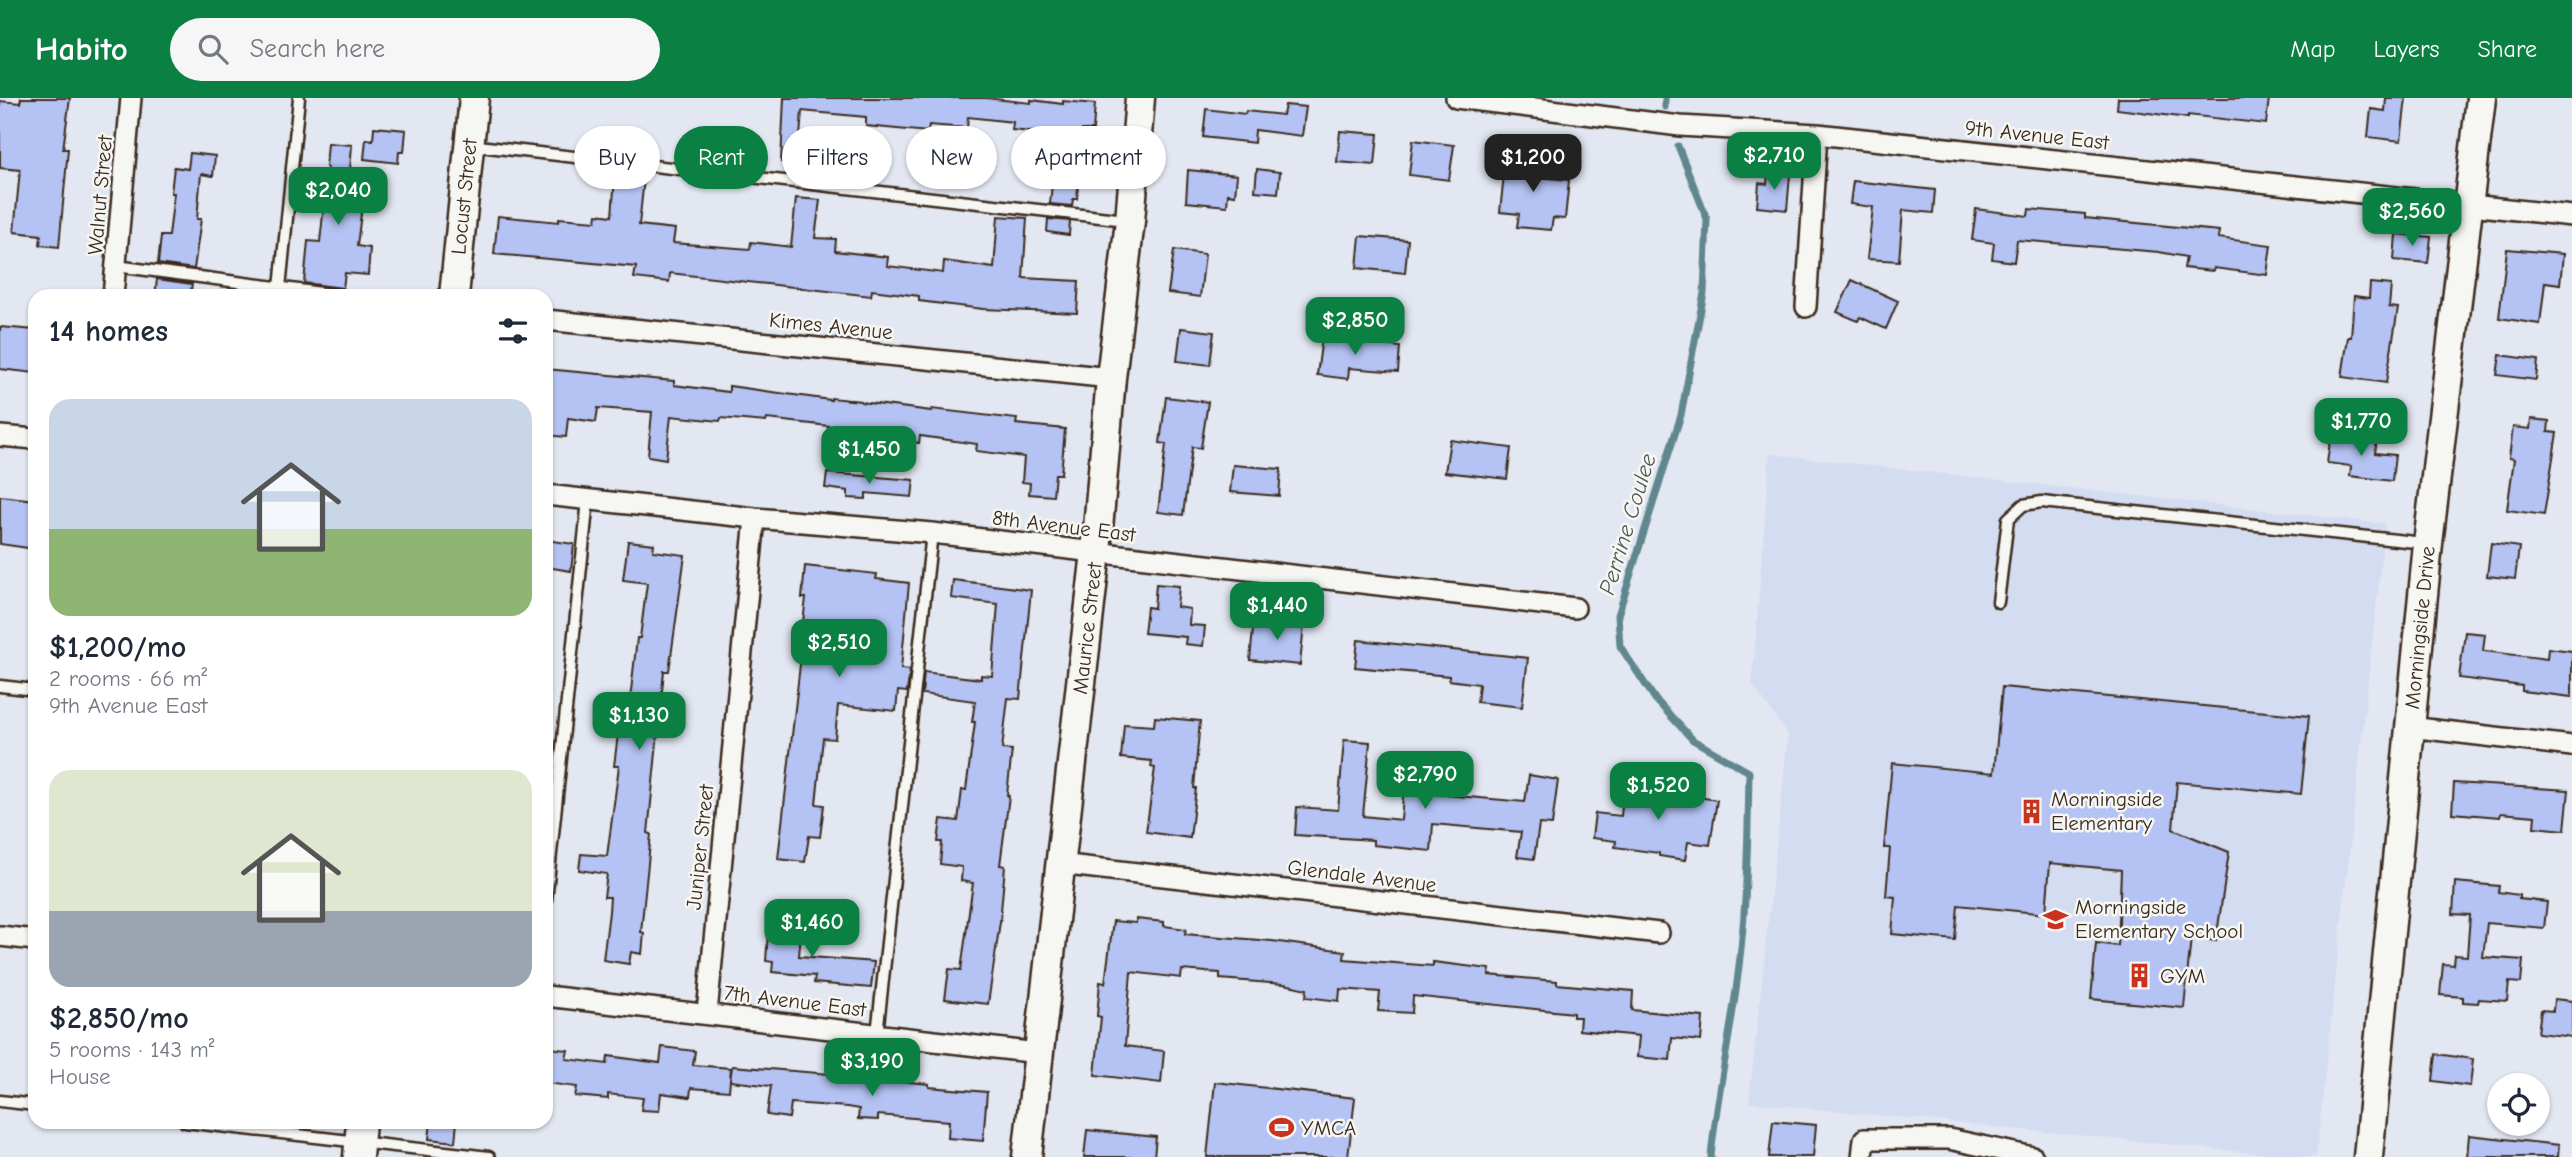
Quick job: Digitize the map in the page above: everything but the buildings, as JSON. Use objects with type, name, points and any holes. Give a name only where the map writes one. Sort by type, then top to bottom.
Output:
[{"type":"street","name":"Walnut Street","points":[[114,289],[131,98]]},
{"type":"street","name":"Locust Street","points":[[455,289],[474,98]]},
{"type":"street","name":"Maurice Street","points":[[1027,1157],[1096,552],[1140,98]]},
{"type":"street","name":"9th Avenue East","points":[[1456,98],[1680,126],[1817,134],[2572,216]]},
{"type":"street","name":"Morningside Drive","points":[[2368,1157],[2428,544],[2481,98]]},
{"type":"street","points":[[1806,307],[1817,134]]},
{"type":"street","name":"Kimes Avenue","points":[[553,321],[1111,378]]},
{"type":"street","points":[[0,436],[28,438]]},
{"type":"street","name":"8th Avenue East","points":[[553,496],[755,518],[932,533],[1575,608]]},
{"type":"street","name":"Juniper Street","points":[[707,1013],[755,518]]},
{"type":"street","points":[[2409,727],[2572,746]]},
{"type":"street","name":"Glendale Avenue","points":[[1059,864],[1659,933]]},
{"type":"street","points":[[0,936],[28,939]]},
{"type":"street","name":"7th Avenue East","points":[[553,997],[1038,1053]]},
{"type":"street","points":[[1863,1157],[1864,1139],[1949,1139],[2033,1157]]},
{"type":"lane","points":[[280,288],[299,98]]},
{"type":"lane","points":[[470,145],[1130,221]]},
{"type":"lane","points":[[116,266],[288,289]]},
{"type":"lane","points":[[553,834],[588,500]]},
{"type":"lane","points":[[1998,601],[2008,519],[2023,505],[2042,502],[2428,544]]},
{"type":"lane","points":[[877,1034],[932,533]]},
{"type":"lane","points":[[0,686],[28,689]]},
{"type":"lane","points":[[0,1101],[28,1104]]},
{"type":"lane","points":[[253,1129],[489,1157]]},
{"type":"shaded area","name":"Morningside Elementary School","points":[[1770,454],[2385,524],[2316,1157],[2292,1157],[1749,1102],[1788,735],[1752,684]]},
{"type":"waterway","name":"Perrine Coulee","points":[[1665,98],[1665,107]]},
{"type":"waterway","name":"Perrine Coulee","points":[[1678,146],[1707,219],[1704,293],[1681,415],[1618,615],[1620,646],[1655,699],[1693,740],[1749,772],[1742,942],[1711,1157]]},
{"type":"place","name":"Morningside Elementary","points":[[2031,811]]},
{"type":"place","name":"Morningside Elementary School","points":[[2055,919]]},
{"type":"place","name":"GYM","points":[[2140,976]]},
{"type":"place","name":"YMCA","points":[[1281,1128]]}]
